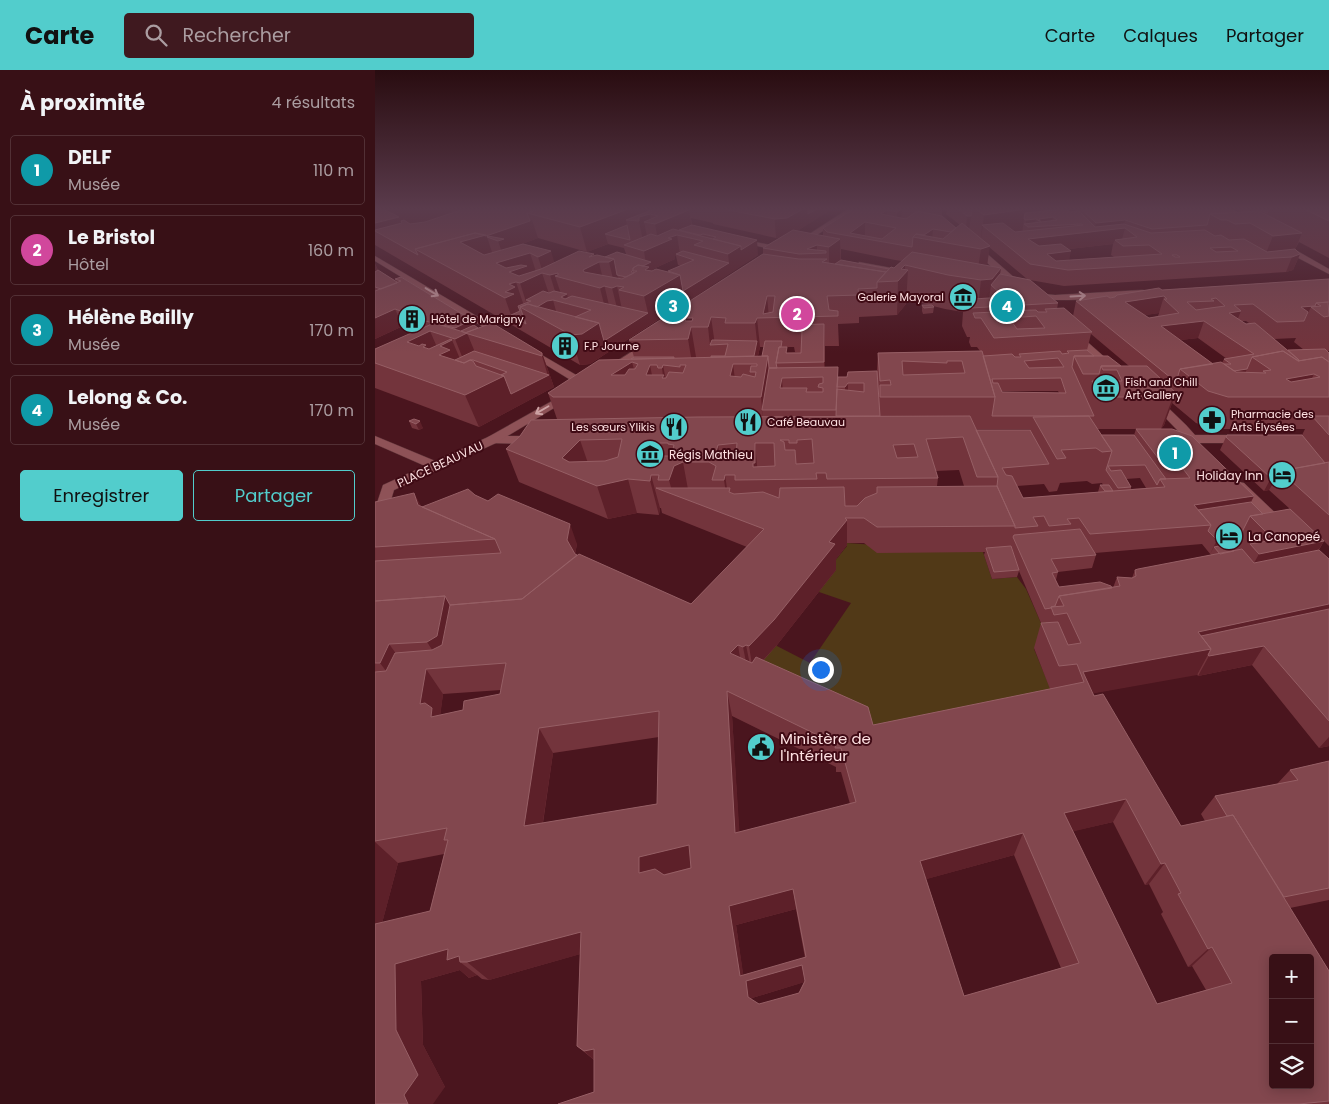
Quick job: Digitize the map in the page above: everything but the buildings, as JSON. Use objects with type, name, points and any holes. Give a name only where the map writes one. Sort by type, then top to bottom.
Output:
[{"type":"street","points":[[985,257],[1041,306]]},
{"type":"street","points":[[1303,257],[1329,272]]},
{"type":"street","points":[[375,258],[519,345],[593,380]]},
{"type":"street","points":[[850,262],[918,275]]},
{"type":"street","points":[[1013,292],[1029,296],[1055,298],[1153,292]]},
{"type":"street","points":[[1066,328],[1123,379]]},
{"type":"street","name":"PLACE BEAUVAU","points":[[375,530],[388,488],[492,440],[593,380],[657,338]]},
{"type":"street","points":[[1143,392],[1150,395],[1182,427],[1190,439],[1202,451]]},
{"type":"street","points":[[1161,439],[1261,438]]},
{"type":"street","points":[[375,440],[436,466]]},
{"type":"street","points":[[492,440],[547,440]]},
{"type":"street","points":[[1230,478],[1294,539]]},
{"type":"shaded area","points":[[846,543],[983,552],[992,579],[1017,577],[1026,589],[1041,623],[1051,621],[1034,649],[1051,690],[873,749],[742,670],[775,645],[810,663],[851,603],[819,592],[830,567],[847,546]]},
{"type":"place","name":"Galerie Mayoral","points":[[963,297]]},
{"type":"place","name":"Hélène Bailly","points":[[673,306]]},
{"type":"place","name":"Lelong & Co.","points":[[1007,306]]},
{"type":"place","name":"Le Bristol","points":[[797,314]]},
{"type":"place","name":"Hôtel de Marigny","points":[[412,319]]},
{"type":"place","name":"F.P Journe","points":[[565,346]]},
{"type":"place","name":"Fish and Chill Art Gallery","points":[[1106,388]]},
{"type":"place","name":"Pharmacie des Arts Élysées","points":[[1212,420]]},
{"type":"place","name":"Café Beauvau","points":[[748,422]]},
{"type":"place","name":"Les sœurs Ylikis","points":[[674,427]]},
{"type":"place","name":"DELF","points":[[1175,453]]},
{"type":"place","name":"Régis Mathieu","points":[[650,454]]},
{"type":"place","name":"Holiday Inn","points":[[1282,475]]},
{"type":"place","name":"La Canopeé","points":[[1229,536]]},
{"type":"place","name":"Ministère de l'Intérieur","points":[[761,747]]}]
